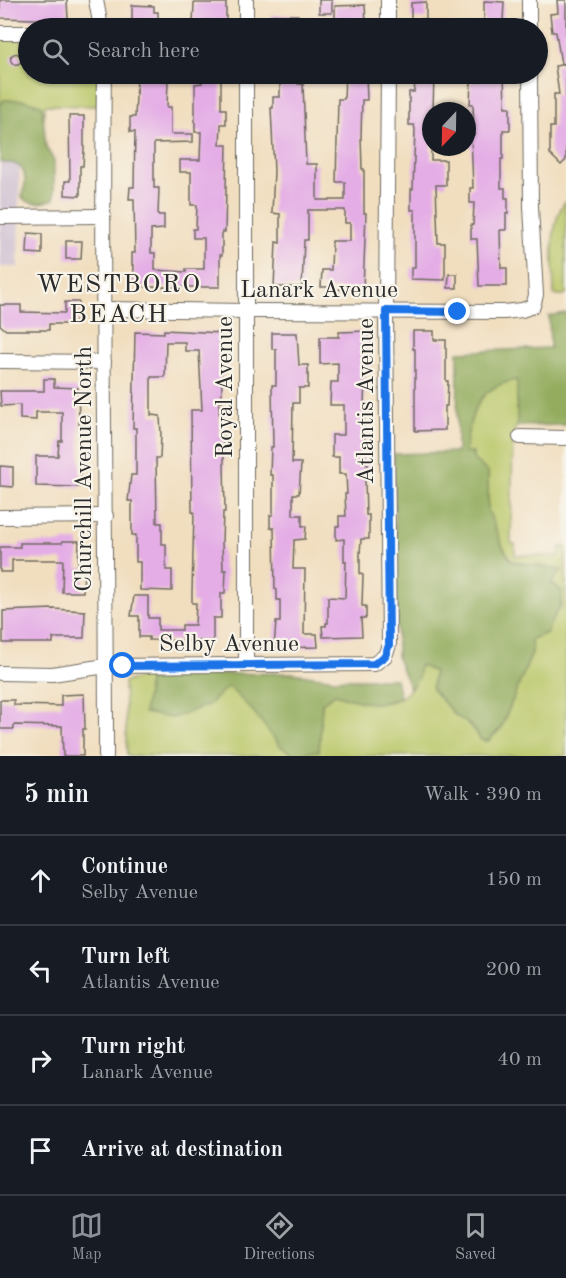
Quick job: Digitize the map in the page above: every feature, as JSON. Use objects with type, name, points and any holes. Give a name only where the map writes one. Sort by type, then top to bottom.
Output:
[{"type":"street","points":[[96,0],[96,18]]},
{"type":"street","points":[[246,0],[246,18]]},
{"type":"street","points":[[388,0],[388,18]]},
{"type":"street","points":[[529,0],[529,18]]},
{"type":"street","points":[[0,33],[18,33]]},
{"type":"street","name":"Churchill Avenue North","points":[[104,84],[102,216],[106,756]]},
{"type":"street","name":"Royal Avenue","points":[[246,84],[246,665]]},
{"type":"street","name":"Atlantis Avenue","points":[[385,656],[389,645],[386,311],[388,84]]},
{"type":"street","name":"Lanark Avenue","points":[[104,309],[247,312],[504,312],[533,306],[536,295],[531,207],[530,84]]},
{"type":"street","points":[[0,217],[102,216]]},
{"type":"street","points":[[0,361],[104,362]]},
{"type":"street","points":[[520,437],[566,438]]},
{"type":"street","points":[[0,516],[106,516]]},
{"type":"street","name":"Selby Avenue","points":[[0,674],[52,674],[106,666],[374,664],[385,656]]},
{"type":"shaded area","points":[[20,151],[18,267],[0,267],[0,152]]},
{"type":"green space","points":[[0,36],[18,36],[18,84],[99,84],[98,106],[45,105],[41,144],[0,144]]},
{"type":"green space","points":[[4,100],[23,100],[42,105],[46,147],[54,161],[54,199],[37,203],[25,200],[22,197],[25,179],[22,170],[15,164],[0,162],[0,105]]},
{"type":"green space","points":[[566,200],[566,295],[554,295],[554,233],[560,210]]},
{"type":"green space","points":[[566,313],[566,425],[517,426],[517,380],[503,383],[484,396],[469,426],[465,452],[473,453],[473,459],[488,472],[488,510],[511,561],[562,570],[551,583],[562,591],[559,609],[547,633],[531,639],[532,653],[501,728],[488,741],[481,740],[471,726],[455,715],[432,689],[434,672],[420,665],[418,678],[410,689],[397,658],[394,454],[457,452],[458,352],[550,348],[549,316]]},
{"type":"green space","points":[[518,379],[517,426],[513,433],[511,543],[515,544],[515,555],[559,556],[560,547],[566,547],[566,756],[127,756],[124,682],[150,675],[148,689],[208,705],[228,686],[253,711],[319,750],[322,703],[335,694],[376,703],[399,698],[416,680],[420,664],[434,672],[432,689],[455,715],[471,726],[481,740],[488,741],[501,728],[532,653],[531,639],[547,633],[550,621],[562,605],[551,583],[561,570],[512,561],[503,547],[488,510],[488,472],[464,452],[473,414],[484,395],[493,388]]},
{"type":"green space","points":[[292,673],[335,679],[396,679],[400,697],[384,703],[376,703],[335,694],[322,703],[319,751],[294,754],[281,747],[253,711],[228,686],[208,705],[172,718],[144,713],[150,675]]},
{"type":"building","points":[[0,0],[67,0],[68,18],[0,18]]},
{"type":"building","points":[[319,0],[332,0],[332,13],[319,13]]},
{"type":"building","points":[[557,0],[566,0],[566,63],[561,64],[556,32],[552,32],[550,14],[558,13]]},
{"type":"building","points":[[484,1],[504,2],[503,18],[484,18]]},
{"type":"building","points":[[426,2],[426,18],[411,18],[411,3]]},
{"type":"building","points":[[194,3],[226,3],[226,18],[193,18]]},
{"type":"building","points":[[132,5],[154,6],[154,12],[158,12],[158,18],[132,18]]},
{"type":"building","points":[[365,5],[366,18],[335,18],[335,6]]},
{"type":"building","points":[[271,15],[298,15],[298,18],[271,18]]},
{"type":"building","points":[[16,53],[18,64],[16,65],[10,59]]},
{"type":"building","points":[[566,64],[566,160],[561,165],[550,154],[550,127],[554,127],[554,94],[559,94],[555,66]]},
{"type":"building","points":[[137,84],[168,84],[167,107],[171,107],[171,134],[193,134],[193,142],[154,143],[154,188],[159,188],[158,215],[164,215],[164,229],[151,230],[151,253],[155,253],[155,270],[186,272],[186,269],[204,269],[204,238],[193,238],[193,229],[196,229],[197,205],[191,205],[191,172],[180,172],[180,160],[200,160],[201,132],[195,132],[195,84],[221,84],[221,109],[226,109],[226,124],[221,124],[220,145],[227,145],[225,232],[222,232],[220,287],[142,287],[142,284],[133,284],[134,199],[129,199],[130,187],[134,187],[135,132],[130,132],[130,117],[135,117]]},
{"type":"building","points":[[280,84],[303,84],[306,164],[317,164],[317,200],[345,200],[345,182],[336,182],[338,99],[344,99],[345,84],[366,84],[367,100],[362,100],[361,136],[364,213],[366,213],[363,290],[321,287],[322,270],[331,270],[332,241],[350,241],[350,223],[345,223],[345,210],[308,210],[308,240],[304,240],[302,287],[274,287],[276,242],[280,243],[280,214],[272,213],[274,171],[271,108],[273,108],[273,97],[280,97]]},
{"type":"building","points":[[415,84],[434,84],[433,102],[422,102],[422,156],[431,156],[431,160],[446,160],[446,185],[436,185],[438,243],[445,243],[445,280],[411,279],[411,268],[415,268],[415,210],[411,210],[411,189],[413,189],[415,129],[414,125],[409,125],[409,92],[414,92]]},
{"type":"building","points":[[471,84],[504,84],[505,107],[510,107],[510,130],[503,130],[501,188],[505,188],[505,198],[508,198],[508,213],[506,213],[506,230],[500,230],[501,268],[507,268],[507,286],[479,286],[477,239],[471,239],[474,203],[470,203],[470,188],[473,188],[472,156],[476,156],[476,102],[470,102]]},
{"type":"building","points":[[69,116],[84,116],[80,196],[65,195],[65,181],[70,181]]},
{"type":"building","points":[[28,233],[42,234],[42,254],[27,253]]},
{"type":"building","points":[[66,241],[82,241],[81,259],[66,259]]},
{"type":"building","points":[[449,274],[457,274],[457,288],[448,288]]},
{"type":"building","points":[[65,302],[79,302],[79,320],[75,320],[75,324],[49,324],[49,330],[6,330],[0,325],[0,305],[21,305],[21,312],[65,313]]},
{"type":"building","points":[[164,330],[221,333],[222,401],[219,401],[220,436],[223,436],[224,462],[223,570],[226,570],[225,593],[221,593],[221,618],[213,618],[213,641],[149,640],[149,637],[139,637],[139,616],[131,616],[134,596],[148,596],[148,618],[158,618],[158,630],[182,630],[182,625],[195,625],[196,603],[192,603],[194,512],[192,512],[191,410],[202,410],[199,351],[185,351],[185,342],[166,342],[165,377],[151,377],[151,415],[160,416],[161,435],[160,458],[156,458],[157,523],[162,523],[162,544],[166,544],[166,570],[172,570],[172,591],[140,590],[140,562],[136,562],[136,535],[132,535],[132,501],[128,501],[131,475],[136,475],[136,428],[133,428],[135,332],[164,333]]},
{"type":"building","points":[[368,331],[368,338],[371,338],[371,366],[365,366],[364,411],[365,464],[368,464],[368,479],[365,479],[366,515],[369,515],[369,539],[361,539],[360,554],[360,574],[363,575],[362,606],[366,606],[366,618],[361,618],[362,636],[323,637],[322,626],[328,623],[328,597],[345,598],[344,539],[336,540],[336,526],[339,526],[339,516],[346,516],[345,494],[347,494],[346,474],[339,474],[339,457],[332,457],[332,435],[344,435],[344,405],[330,405],[331,382],[338,382],[338,363],[320,364],[320,337],[339,337],[339,332]]},
{"type":"building","points":[[413,331],[434,331],[434,340],[446,340],[446,381],[448,381],[445,430],[415,431]]},
{"type":"building","points":[[272,333],[297,333],[299,365],[308,365],[308,388],[299,388],[299,403],[293,403],[292,463],[301,463],[299,494],[293,494],[293,515],[302,515],[302,526],[306,526],[305,539],[294,540],[293,569],[305,569],[304,634],[317,634],[318,647],[274,648],[276,622],[280,622],[280,600],[277,600],[275,589],[274,528],[270,528],[270,515],[273,515],[273,475],[270,475],[271,447],[273,447],[272,385],[276,385],[276,349],[272,349]]},
{"type":"building","points":[[44,379],[54,379],[54,387],[78,388],[81,487],[36,486],[36,456],[58,456],[59,441],[62,441],[62,412],[36,412],[36,420],[20,419],[20,405],[1,406],[0,391],[44,391]]},
{"type":"building","points":[[0,466],[13,467],[13,487],[0,486]]},
{"type":"building","points":[[63,541],[79,541],[78,568],[84,568],[83,592],[62,592],[63,560],[12,560],[12,572],[0,572],[0,547],[20,547],[20,543],[62,543]]},
{"type":"building","points":[[53,609],[85,611],[84,638],[53,638],[53,643],[3,643],[3,611]]},
{"type":"building","points":[[84,694],[83,756],[63,756],[62,726],[14,725],[14,729],[0,729],[0,700],[14,700],[14,705],[61,706],[61,695]]},
{"type":"district","name":"WESTBORO BEACH","points":[[119,298]]},
{"type":"route","points":[[123,666],[374,664],[385,656],[389,645],[386,311],[458,312]]}]
